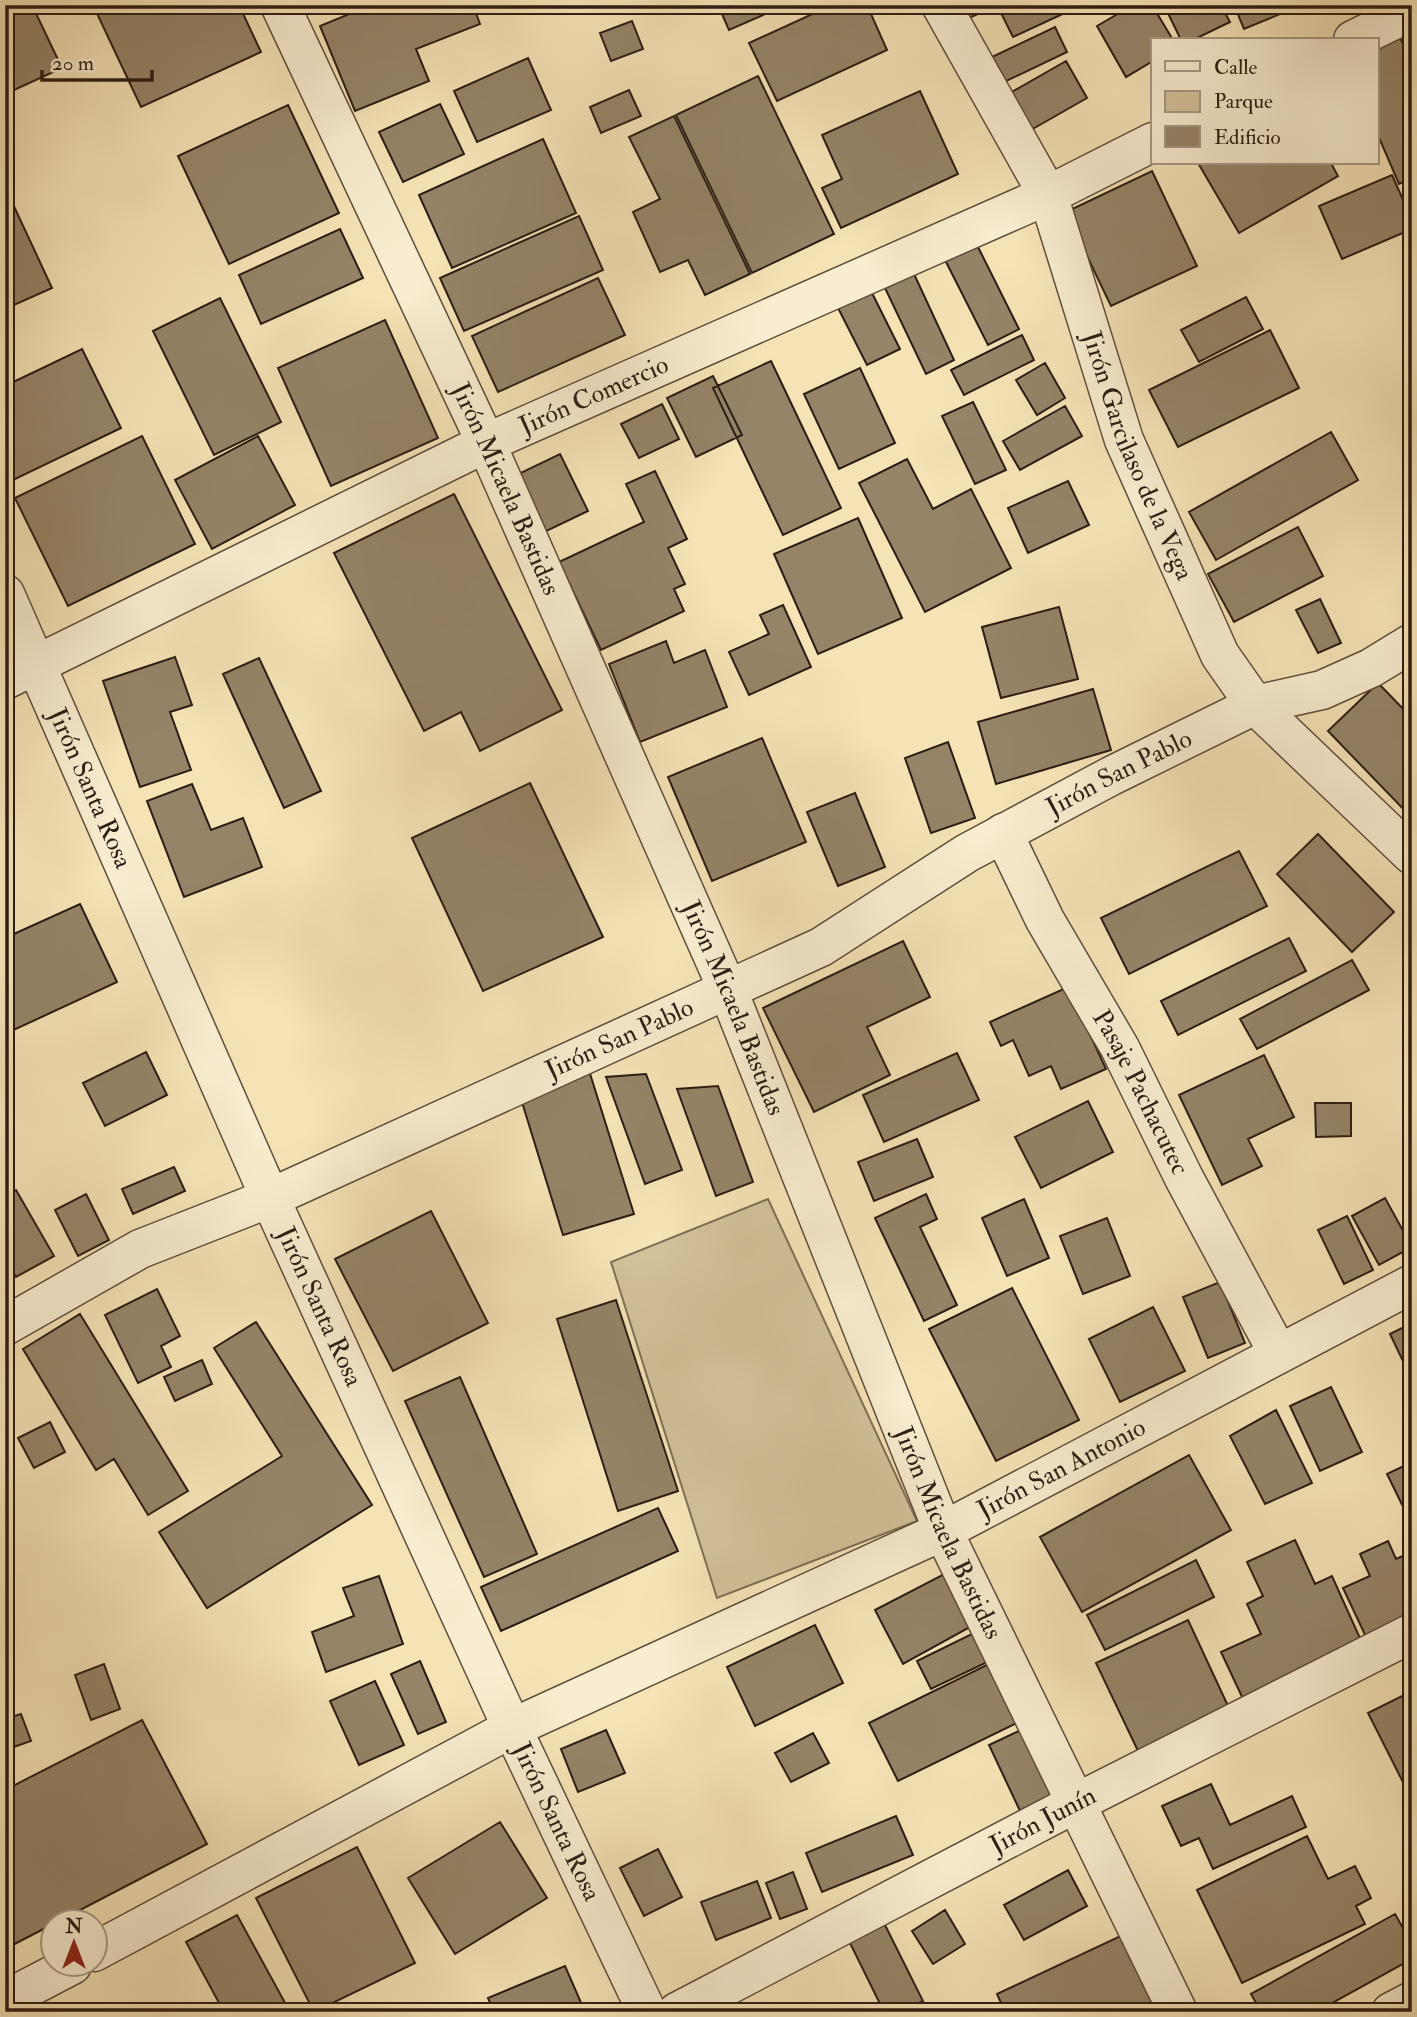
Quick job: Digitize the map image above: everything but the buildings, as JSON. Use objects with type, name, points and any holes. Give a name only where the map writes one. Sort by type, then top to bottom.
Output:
[{"type":"street","name":"Jirón Micaela Bastidas","points":[[280,5],[486,443],[727,988],[943,1531],[1178,2012]]},
{"type":"street","name":"Jirón Garcilaso de la Vega","points":[[941,5],[1048,195],[1124,440],[1220,655],[1255,705],[1412,855]]},
{"type":"street","points":[[1357,38],[1412,11]]},
{"type":"street","name":"Jirón Comercio","points":[[22,672],[486,443],[1048,195],[1151,143]]},
{"type":"street","name":"Jirón Santa Rosa","points":[[5,594],[22,672],[270,1198],[512,1728],[647,2012]]},
{"type":"street","name":"Jirón San Pablo","points":[[5,1326],[140,1249],[270,1198],[821,947],[1003,833],[1255,705],[1322,690],[1371,668],[1412,643]]},
{"type":"street","name":"Pasaje Pachacutec","points":[[1003,833],[1045,920],[1120,1048],[1184,1178],[1278,1353]]},
{"type":"street","name":"Jirón San Antonio","points":[[108,1944],[512,1728],[943,1531],[1412,1284]]},
{"type":"street","name":"Jirón Junín","points":[[677,2012],[1076,1803],[1412,1633]]},
{"type":"street","points":[[5,2000],[45,1979]]},
{"type":"street","points":[[1391,2012],[1412,2001]]},
{"type":"green space","points":[[768,1199],[917,1521],[717,1598],[611,1262]]}]
